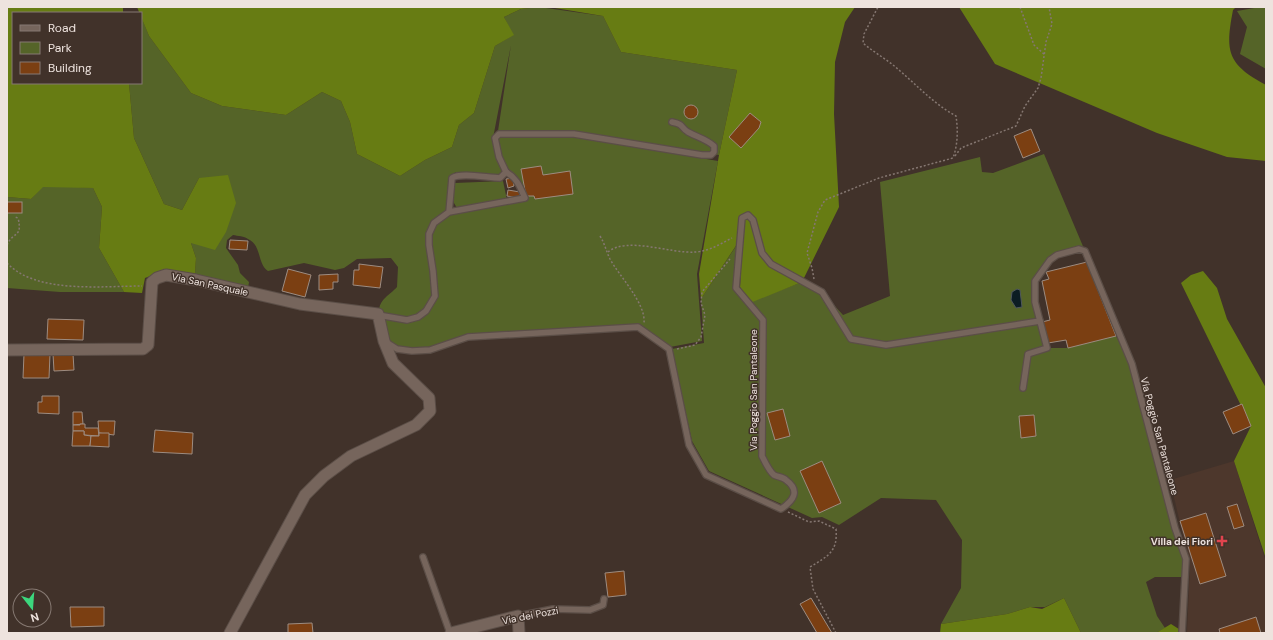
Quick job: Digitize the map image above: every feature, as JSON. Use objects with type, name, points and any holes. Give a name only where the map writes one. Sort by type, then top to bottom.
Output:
[{"type":"street","name":"Via San Pasquale","points":[[152,286],[152,282],[157,278],[166,275],[196,280],[300,304],[378,314]]},
{"type":"street","points":[[7,350],[143,349],[148,345],[152,286]]},
{"type":"street","points":[[230,633],[305,496],[324,476],[352,456],[416,425],[430,410],[428,398],[393,363],[384,342],[378,314]]},
{"type":"street","points":[[518,616],[519,633]]},
{"type":"street","name":"Via dei Pozzi","points":[[450,633],[518,616]]},
{"type":"lane","points":[[449,212],[452,178],[457,175],[500,178],[506,172],[499,157],[495,138],[499,134],[574,134],[711,156],[714,152],[714,146],[706,139],[689,132],[682,125],[672,122]]},
{"type":"lane","name":"Via San Pasquale","points":[[378,314],[408,320],[418,317],[426,311],[434,296],[430,234],[434,223],[449,212],[525,198],[513,175],[506,172]]},
{"type":"lane","name":"Via Poggio San Pantaleone","points":[[781,509],[791,502],[794,497],[793,487],[786,480],[774,475],[762,456],[762,320],[736,288],[742,218],[748,215],[753,220],[762,253],[771,264],[822,292],[851,340],[886,345],[1040,321],[1035,302],[1036,280],[1050,260],[1057,255],[1080,249],[1085,251],[1132,364],[1175,528],[1186,559],[1188,577],[1182,633]]},
{"type":"lane","points":[[1023,388],[1028,354],[1047,348],[1040,321]]},
{"type":"lane","points":[[384,342],[397,349],[412,351],[430,350],[468,337],[638,327],[669,349],[689,445],[706,475],[781,509]]},
{"type":"lane","points":[[423,557],[450,633]]},
{"type":"lane","name":"Via dei Pozzi","points":[[518,616],[553,608],[590,610],[603,604],[604,599]]},
{"type":"path","points":[[878,7],[864,34],[863,43],[872,51],[892,64],[943,108],[956,116],[956,141],[953,158]]},
{"type":"path","points":[[1020,7],[1034,45],[1044,55]]},
{"type":"path","points":[[812,287],[815,281],[807,253],[818,212],[825,200],[868,181],[953,158],[961,148],[1016,126],[1025,106],[1038,88],[1046,42],[1052,24],[1050,7]]},
{"type":"path","points":[[7,245],[8,242],[18,234],[21,226],[18,218],[14,216]]},
{"type":"path","points":[[608,252],[617,246],[625,245],[661,247],[685,252],[696,252],[712,249],[740,234]]},
{"type":"path","points":[[600,236],[610,258],[644,312],[644,331]]},
{"type":"path","points":[[669,349],[684,348],[695,345],[701,337],[704,315],[702,292],[731,258],[739,244]]},
{"type":"path","points":[[7,263],[20,274],[54,285],[152,286]]},
{"type":"path","points":[[781,509],[809,522],[819,521],[836,529],[837,540],[834,549],[810,567],[813,589],[836,633]]},
{"type":"shaded area","points":[[1017,289],[1020,290],[1022,307],[1016,308],[1011,300],[1012,292]]},
{"type":"shaded area","name":"Villa dei Fiori","points":[[1234,461],[1266,562],[1266,633],[1187,633],[1190,566],[1170,480]]},
{"type":"green space","points":[[7,7],[123,7],[123,12],[12,12],[12,84],[129,84],[134,138],[164,204],[182,210],[199,178],[228,175],[236,203],[226,232],[215,250],[191,243],[196,258],[195,274],[166,270],[145,278],[142,293],[124,292],[99,248],[102,207],[93,188],[43,187],[31,199],[7,197]]},
{"type":"green space","points":[[137,7],[539,7],[521,9],[504,17],[514,35],[495,46],[474,113],[459,125],[452,147],[425,160],[400,176],[357,154],[350,122],[341,101],[322,92],[286,115],[222,106],[191,93],[149,36],[142,19],[142,12],[139,12]]},
{"type":"green space","points":[[539,7],[603,16],[621,52],[737,70],[719,155],[575,131],[498,131],[511,45],[493,138],[497,158],[502,171],[499,175],[456,172],[450,176],[448,184],[447,210],[431,221],[426,234],[432,295],[424,309],[417,315],[407,317],[379,312],[379,308],[383,300],[397,287],[398,267],[391,258],[357,259],[344,268],[335,270],[304,263],[268,271],[262,264],[258,250],[252,242],[245,237],[233,235],[227,240],[226,248],[238,265],[240,273],[249,282],[248,288],[195,274],[196,258],[191,243],[199,178],[182,210],[164,204],[134,138],[129,84],[142,84],[142,18],[149,36],[191,93],[222,106],[286,115],[322,92],[341,101],[350,122],[357,154],[400,176],[425,160],[452,147],[459,125],[474,113],[495,46],[513,35],[504,17],[521,9]]},
{"type":"green space","points":[[549,7],[855,7],[845,22],[835,62],[834,114],[839,207],[802,282],[750,303],[740,287],[743,235],[701,299],[699,274],[719,155],[737,70],[621,52],[603,16]]},
{"type":"green space","points":[[959,7],[1236,7],[1233,10],[1229,36],[1232,55],[1236,63],[1243,70],[1266,85],[1266,161],[1227,157],[1157,133],[995,64]]},
{"type":"green space","points":[[1266,7],[1266,69],[1240,54],[1247,27],[1237,11]]},
{"type":"green space","points":[[574,136],[718,161],[697,274],[702,341],[670,347],[639,325],[467,335],[429,348],[412,349],[398,347],[386,340],[381,318],[408,322],[419,319],[428,312],[437,296],[432,245],[432,235],[436,224],[450,214],[528,200],[520,181],[514,174],[507,170],[501,156],[498,139],[500,137]]},
{"type":"green space","points":[[1044,154],[1085,251],[1079,249],[1057,255],[1035,281],[1034,291],[1047,348],[1068,348],[1116,336],[1134,371],[1186,559],[1186,577],[1155,577],[1146,582],[1157,616],[1165,628],[1156,633],[1081,633],[1064,598],[1045,607],[1030,607],[1007,614],[941,624],[961,588],[962,540],[936,500],[881,498],[839,525],[822,517],[812,518],[709,471],[692,441],[672,349],[704,343],[701,299],[740,240],[736,288],[747,303],[802,282],[822,292],[843,315],[890,296],[880,182],[980,157],[982,172],[993,173]]},
{"type":"green space","points":[[503,181],[507,200],[457,208],[454,203],[453,194],[455,183]]},
{"type":"green space","points":[[65,186],[93,188],[102,207],[99,248],[124,292],[60,292],[7,288],[7,197],[31,199],[42,187]]},
{"type":"green space","points":[[1203,271],[1217,288],[1227,319],[1266,388],[1266,559],[1234,461],[1251,426],[1181,283],[1191,275]]},
{"type":"green space","points":[[1064,598],[1081,633],[940,633],[941,624],[1007,614],[1030,607],[1042,609]]},
{"type":"green space","points":[[1171,624],[1182,631],[1182,633],[1156,633]]},
{"type":"building","points":[[688,105],[694,105],[698,109],[698,115],[694,119],[688,119],[684,115],[684,109]]},
{"type":"building","points":[[750,113],[761,122],[759,128],[741,148],[729,137]]},
{"type":"building","points":[[1031,129],[1040,151],[1023,158],[1014,136]]},
{"type":"building","points":[[541,166],[543,175],[570,171],[573,194],[535,199],[534,196],[526,196],[521,169]]},
{"type":"building","points":[[513,178],[514,186],[508,188],[506,179]]},
{"type":"building","points":[[508,190],[520,192],[519,198],[507,196]]},
{"type":"building","points":[[7,202],[22,202],[22,213],[7,213]]},
{"type":"building","points":[[230,240],[248,241],[247,250],[229,249]]},
{"type":"building","points":[[1087,262],[1116,336],[1068,348],[1066,340],[1048,343],[1042,322],[1050,320],[1042,281],[1049,279],[1046,272]]},
{"type":"building","points":[[359,264],[383,267],[380,288],[353,285],[354,270],[359,270]]},
{"type":"building","points":[[288,269],[311,275],[305,297],[282,291]]},
{"type":"building","points":[[338,274],[338,282],[333,282],[333,289],[319,290],[319,275]]},
{"type":"building","points":[[48,319],[84,320],[83,340],[47,339]]},
{"type":"building","points":[[24,354],[50,354],[49,378],[23,378]]},
{"type":"building","points":[[53,354],[73,354],[74,370],[54,371]]},
{"type":"building","points":[[42,396],[59,396],[59,414],[38,413],[38,402],[42,402]]},
{"type":"building","points":[[1242,404],[1251,426],[1233,434],[1223,412]]},
{"type":"building","points":[[783,409],[790,436],[775,440],[767,413]]},
{"type":"building","points":[[73,412],[82,412],[83,424],[73,425]]},
{"type":"building","points":[[1034,415],[1036,436],[1021,438],[1019,416]]},
{"type":"building","points":[[98,421],[115,421],[114,435],[99,433]]},
{"type":"building","points":[[85,424],[85,428],[98,428],[99,436],[84,435],[84,431],[73,431],[73,425]]},
{"type":"building","points":[[155,430],[193,433],[192,454],[153,452]]},
{"type":"building","points":[[73,431],[84,431],[84,435],[91,436],[90,446],[72,446]]},
{"type":"building","points":[[99,433],[109,433],[109,447],[90,446],[91,436],[99,436]]},
{"type":"building","points":[[822,461],[841,503],[819,513],[800,471]]},
{"type":"building","points":[[1237,504],[1244,526],[1234,529],[1227,507]]},
{"type":"building","points":[[1206,513],[1226,576],[1200,584],[1180,521]]},
{"type":"building","points":[[624,571],[626,595],[608,597],[605,573]]},
{"type":"building","points":[[811,598],[832,633],[817,633],[800,604]]},
{"type":"building","points":[[70,607],[104,607],[104,626],[71,627]]},
{"type":"building","points":[[1256,617],[1261,633],[1220,633],[1219,629]]},
{"type":"building","points":[[312,623],[313,633],[288,633],[288,624]]},
{"type":"place","name":"Villa dei Fiori","points":[[1222,541]]}]
